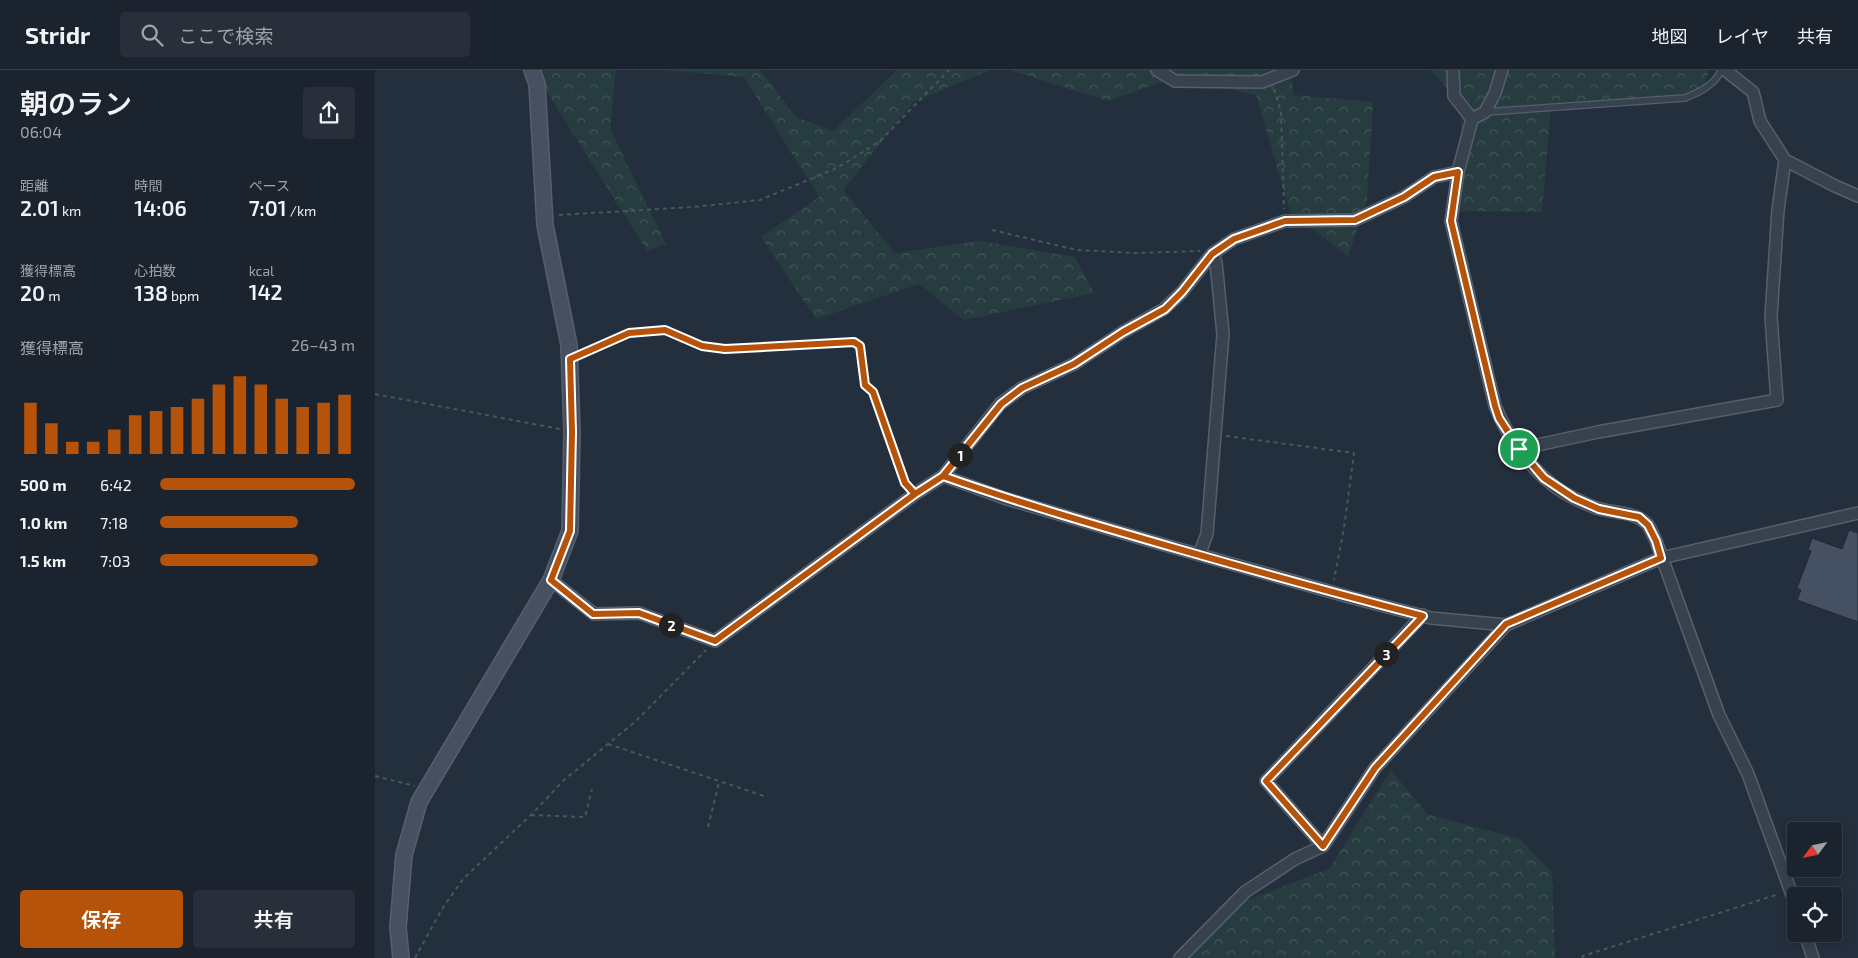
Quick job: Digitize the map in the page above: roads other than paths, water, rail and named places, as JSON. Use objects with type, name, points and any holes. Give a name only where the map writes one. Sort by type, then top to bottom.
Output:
[{"type":"street","points":[[401,958],[398,927],[404,854],[419,802],[551,580],[570,531],[572,432],[569,345],[543,216],[537,84],[532,70]]},
{"type":"street","points":[[1157,70],[1175,81],[1262,82],[1293,70]]},
{"type":"street","points":[[1453,70],[1454,96],[1471,119]]},
{"type":"street","points":[[1502,70],[1495,93],[1485,112],[1471,119],[1458,172],[1451,221],[1499,418],[1519,449],[1544,478],[1574,498],[1599,509],[1639,517],[1648,525],[1656,541],[1719,715],[1748,774],[1790,887]]},
{"type":"street","points":[[1723,70],[1753,92],[1760,121],[1785,160],[1858,196]]},
{"type":"street","points":[[1519,449],[1598,432],[1777,400],[1771,317],[1778,210],[1785,160]]},
{"type":"street","points":[[551,580],[593,614],[639,613],[715,641],[915,494],[943,476],[1001,404],[1022,388],[1074,364],[1123,332],[1165,309],[1182,292],[1212,254],[1234,239],[1285,221],[1355,220],[1404,197],[1434,177],[1458,172]]},
{"type":"street","points":[[1199,555],[1207,534],[1223,334],[1216,262],[1212,254]]},
{"type":"street","points":[[943,476],[1004,498],[1199,555],[1423,616],[1506,624]]},
{"type":"street","points":[[1180,958],[1245,892],[1295,859],[1323,846],[1375,768],[1506,624],[1661,558],[1858,513]]},
{"type":"street","points":[[1323,846],[1266,781],[1423,616]]},
{"type":"street","points":[[1808,942],[1813,958]]},
{"type":"lane","points":[[1485,112],[1685,98],[1694,95],[1719,78],[1723,70]]}]
